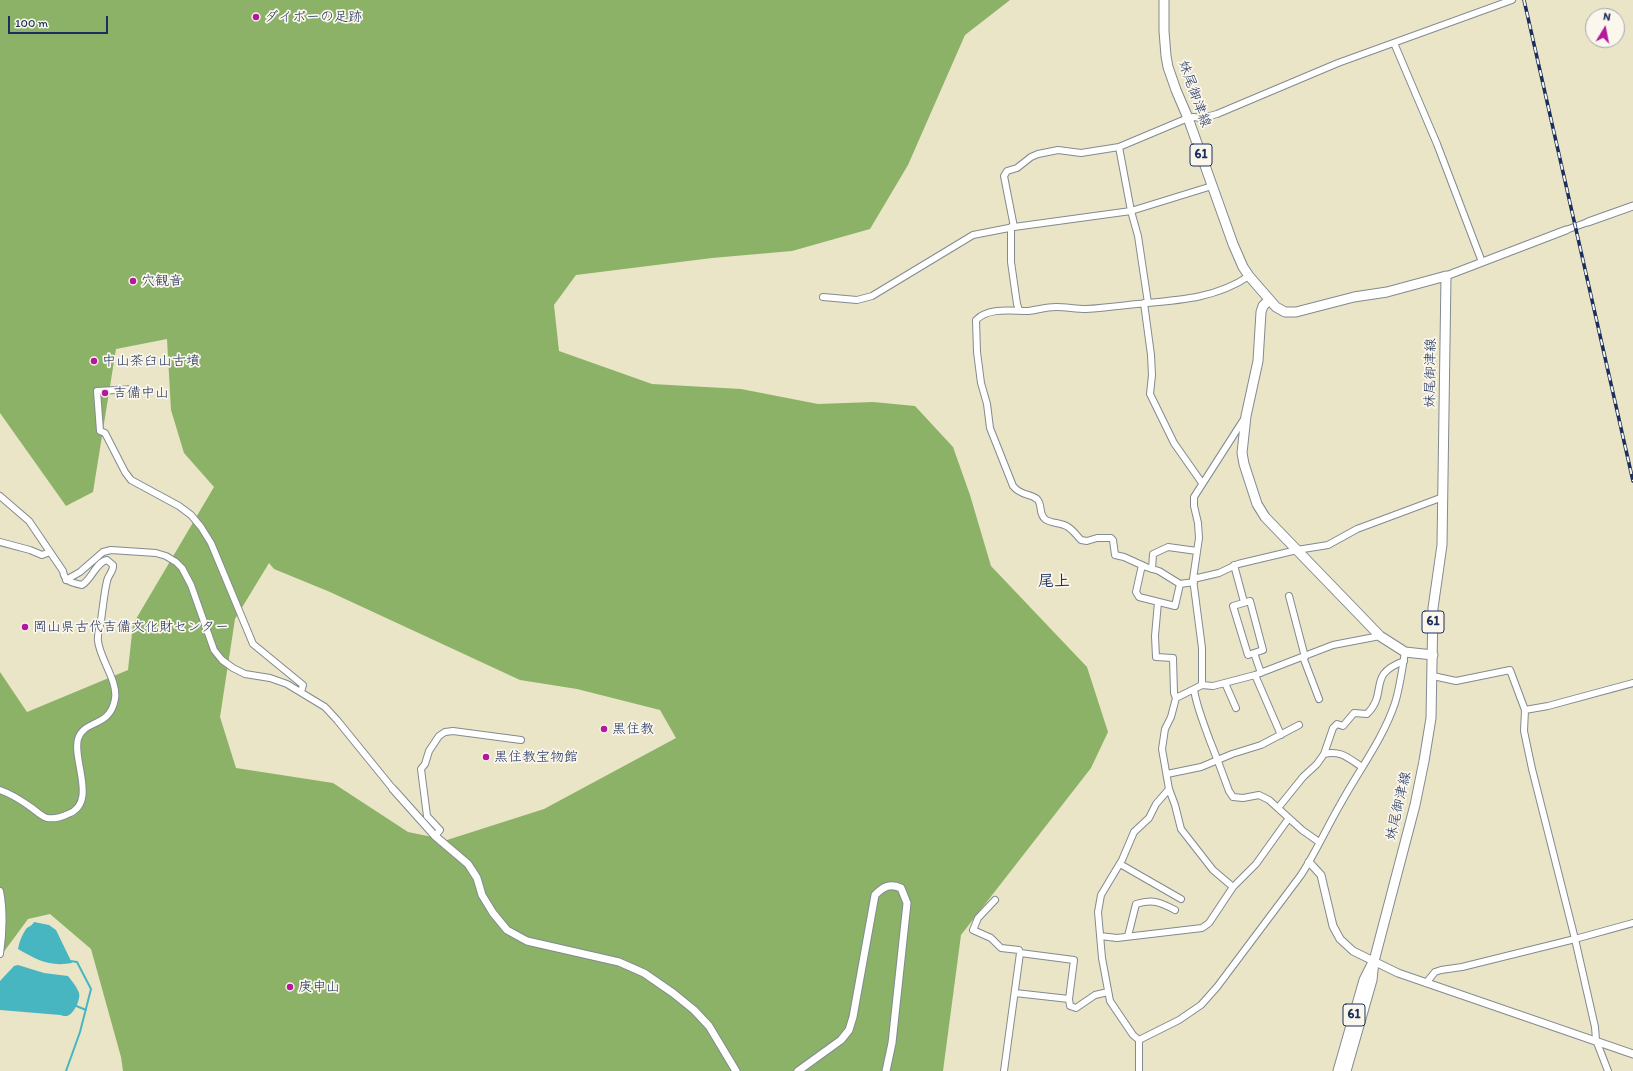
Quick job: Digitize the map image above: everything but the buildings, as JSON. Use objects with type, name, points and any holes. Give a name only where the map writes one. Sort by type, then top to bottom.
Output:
[{"type":"main road","name":"妹尾御津線","points":[[1164,0],[1164,40],[1168,67],[1242,266],[1276,307],[1285,312],[1296,312],[1354,297],[1387,292],[1446,276],[1442,545],[1434,608],[1431,718],[1413,813],[1374,961],[1372,980],[1346,1071]]},
{"type":"main road","name":"61","points":[[1269,300],[1263,306],[1261,312],[1258,361],[1246,416],[1242,453],[1257,504],[1265,517],[1380,636],[1404,657],[1433,655]]},
{"type":"main road","name":"妹尾御津線","points":[[1338,1071],[1364,980],[1374,961]]},
{"type":"street","points":[[1019,310],[1012,262],[1012,227],[1004,176],[1007,171],[1017,168],[1031,157],[1051,151],[1080,153],[1119,147],[1188,118],[1213,116],[1338,63],[1512,0]]},
{"type":"street","points":[[1394,43],[1440,151],[1482,262]]},
{"type":"street","points":[[1119,147],[1131,211],[1138,236],[1151,355],[1152,375],[1150,394],[1174,443],[1202,483]]},
{"type":"street","points":[[823,297],[857,300],[872,296],[973,234],[1012,227],[1131,211],[1212,186]]},
{"type":"street","points":[[1446,276],[1633,206]]},
{"type":"street","points":[[1249,276],[1235,285],[1185,300],[1107,308],[1070,309],[1056,307],[1028,311],[1019,310],[991,312],[980,316],[976,320],[980,383],[988,404],[990,428],[1013,486],[1018,492],[1038,500],[1043,518],[1069,527],[1081,540],[1110,538],[1112,540],[1115,556],[1124,557],[1159,571],[1180,584],[1219,573],[1234,565],[1297,550],[1328,545],[1356,529],[1443,498]]},
{"type":"street","points":[[135,389],[97,391],[100,431],[105,433],[125,472],[131,480],[179,506],[191,515],[201,527],[211,543],[253,644],[302,685],[301,692]]},
{"type":"street","points":[[1202,685],[1202,648],[1193,580],[1199,538],[1194,497],[1246,416]]},
{"type":"street","points":[[0,496],[29,521],[63,571],[63,577],[66,580],[82,585],[89,580],[102,562],[107,560],[114,565],[107,581],[98,640],[116,695],[114,705],[108,715],[100,722],[86,728],[78,739],[77,753],[83,784],[83,792],[78,806],[74,810],[69,814],[59,817],[47,818],[14,796],[0,790]]},
{"type":"street","points":[[0,542],[30,550],[42,555],[50,552]]},
{"type":"street","points":[[1152,569],[1154,554],[1168,547],[1197,551]]},
{"type":"street","points":[[66,580],[80,572],[103,552],[111,550],[156,553],[166,556],[176,562],[182,568],[191,585],[214,650],[222,660],[245,674],[270,678],[287,684],[325,707],[392,789],[435,836],[468,864],[476,878],[482,895],[493,913],[507,930],[527,941],[620,962],[644,973],[694,1010],[709,1026],[736,1071]]},
{"type":"street","points":[[1142,565],[1137,594],[1139,597],[1175,606],[1180,584]]},
{"type":"street","points":[[1234,565],[1244,602]]},
{"type":"street","points":[[1289,596],[1304,657],[1319,699]]},
{"type":"street","points":[[1250,601],[1263,650],[1248,655],[1233,606],[1244,602],[1250,601]]},
{"type":"street","points":[[1158,602],[1155,636],[1156,657],[1173,658],[1174,693],[1176,698],[1171,717],[1165,729],[1162,749],[1169,790],[1175,805],[1181,829],[1213,870],[1233,887]]},
{"type":"street","points":[[1176,698],[1202,685],[1213,686],[1258,674],[1333,645],[1380,636]]},
{"type":"street","points":[[1254,653],[1258,674],[1281,735]]},
{"type":"street","points":[[1278,808],[1324,754],[1333,728],[1337,724],[1342,726],[1354,713],[1367,714],[1372,710],[1378,696],[1383,673],[1404,657]]},
{"type":"street","points":[[1138,1040],[1179,1020],[1201,1005],[1217,987],[1309,862],[1383,730],[1400,686],[1404,657]]},
{"type":"street","points":[[1433,676],[1456,681],[1510,670],[1525,710],[1524,731],[1532,769],[1575,939],[1595,1027],[1596,1040],[1608,1071]]},
{"type":"street","points":[[1225,683],[1236,708]]},
{"type":"street","points":[[1525,710],[1548,706],[1633,683]]},
{"type":"street","points":[[1194,690],[1202,722],[1218,761],[1228,792],[1233,797],[1243,798],[1259,795],[1269,800],[1302,830],[1319,842]]},
{"type":"street","points":[[1167,774],[1201,767],[1218,761],[1232,754],[1261,745],[1299,725]]},
{"type":"street","points":[[435,836],[440,830],[427,816],[421,769],[425,764],[429,751],[439,736],[453,731],[521,740]]},
{"type":"street","points":[[1324,754],[1334,752],[1340,753],[1362,767]]},
{"type":"street","points":[[1139,1071],[1138,1040],[1110,1001],[1102,958],[1098,912],[1101,895],[1120,864],[1134,832],[1149,818],[1156,804],[1169,790]]},
{"type":"street","points":[[1100,936],[1117,938],[1202,928],[1209,923],[1233,887],[1256,864],[1290,818]]},
{"type":"street","points":[[1309,862],[1321,874],[1333,926],[1340,938],[1353,951],[1398,973],[1633,1054]]},
{"type":"street","points":[[1120,864],[1181,898]]},
{"type":"street","points":[[798,1071],[841,1040],[849,1030],[853,1017],[875,895],[886,886],[894,884],[901,888],[907,903],[892,1043],[886,1071]]},
{"type":"street","points":[[0,891],[3,917],[0,954]]},
{"type":"street","points":[[995,900],[978,918],[973,930],[991,938],[1002,948],[1019,950],[1020,953],[1074,960],[1069,1000],[1070,1006],[1076,1008],[1095,995],[1108,992]]},
{"type":"street","points":[[1128,936],[1136,904],[1147,900],[1160,902],[1175,910]]},
{"type":"street","points":[[1426,983],[1435,972],[1441,970],[1462,967],[1575,939],[1633,922]]},
{"type":"street","points":[[1004,1071],[1020,953]]},
{"type":"street","points":[[1015,993],[1069,1000]]},
{"type":"green space","points":[[0,0],[1010,0],[965,35],[908,165],[870,229],[792,251],[712,258],[576,275],[554,305],[559,351],[652,384],[741,389],[818,404],[873,402],[915,406],[953,447],[970,495],[991,566],[1087,667],[1108,732],[1091,768],[961,935],[943,1071],[123,1071],[121,1057],[91,949],[50,914],[28,919],[0,957],[0,672],[27,712],[128,670],[133,624],[214,487],[184,453],[171,410],[167,339],[116,349],[93,492],[66,506],[0,413]],"holes":[[[269,563],[274,569],[330,592],[520,680],[577,689],[660,710],[676,738],[544,809],[447,840],[408,832],[333,783],[236,768],[220,717],[235,619]]]},
{"type":"water","points":[[34,922],[49,925],[56,930],[72,963],[57,964],[44,962],[18,949],[26,929]]},
{"type":"water","points":[[18,965],[44,973],[68,976],[79,993],[79,999],[70,1015],[65,1016],[0,1010],[0,981],[14,966]]},
{"type":"waterway","points":[[66,1071],[80,1032],[91,989],[77,962],[70,961]]},
{"type":"waterway","points":[[74,1005],[86,1010]]},
{"type":"railway","points":[[1524,0],[1633,481]]},
{"type":"place","name":"ダイボーの足跡","points":[[256,17]]},
{"type":"place","name":"穴観音","points":[[133,281]]},
{"type":"place","name":"中山茶臼山古墳","points":[[94,361]]},
{"type":"place","name":"吉備中山","points":[[105,393]]},
{"type":"place","name":"岡山県古代吉備文化財センター","points":[[25,627]]},
{"type":"place","name":"黒住教","points":[[604,729]]},
{"type":"place","name":"黒住教宝物館","points":[[486,757]]},
{"type":"place","name":"庚申山","points":[[290,987]]},
{"type":"district","name":"尾上","points":[[1054,582]]}]
